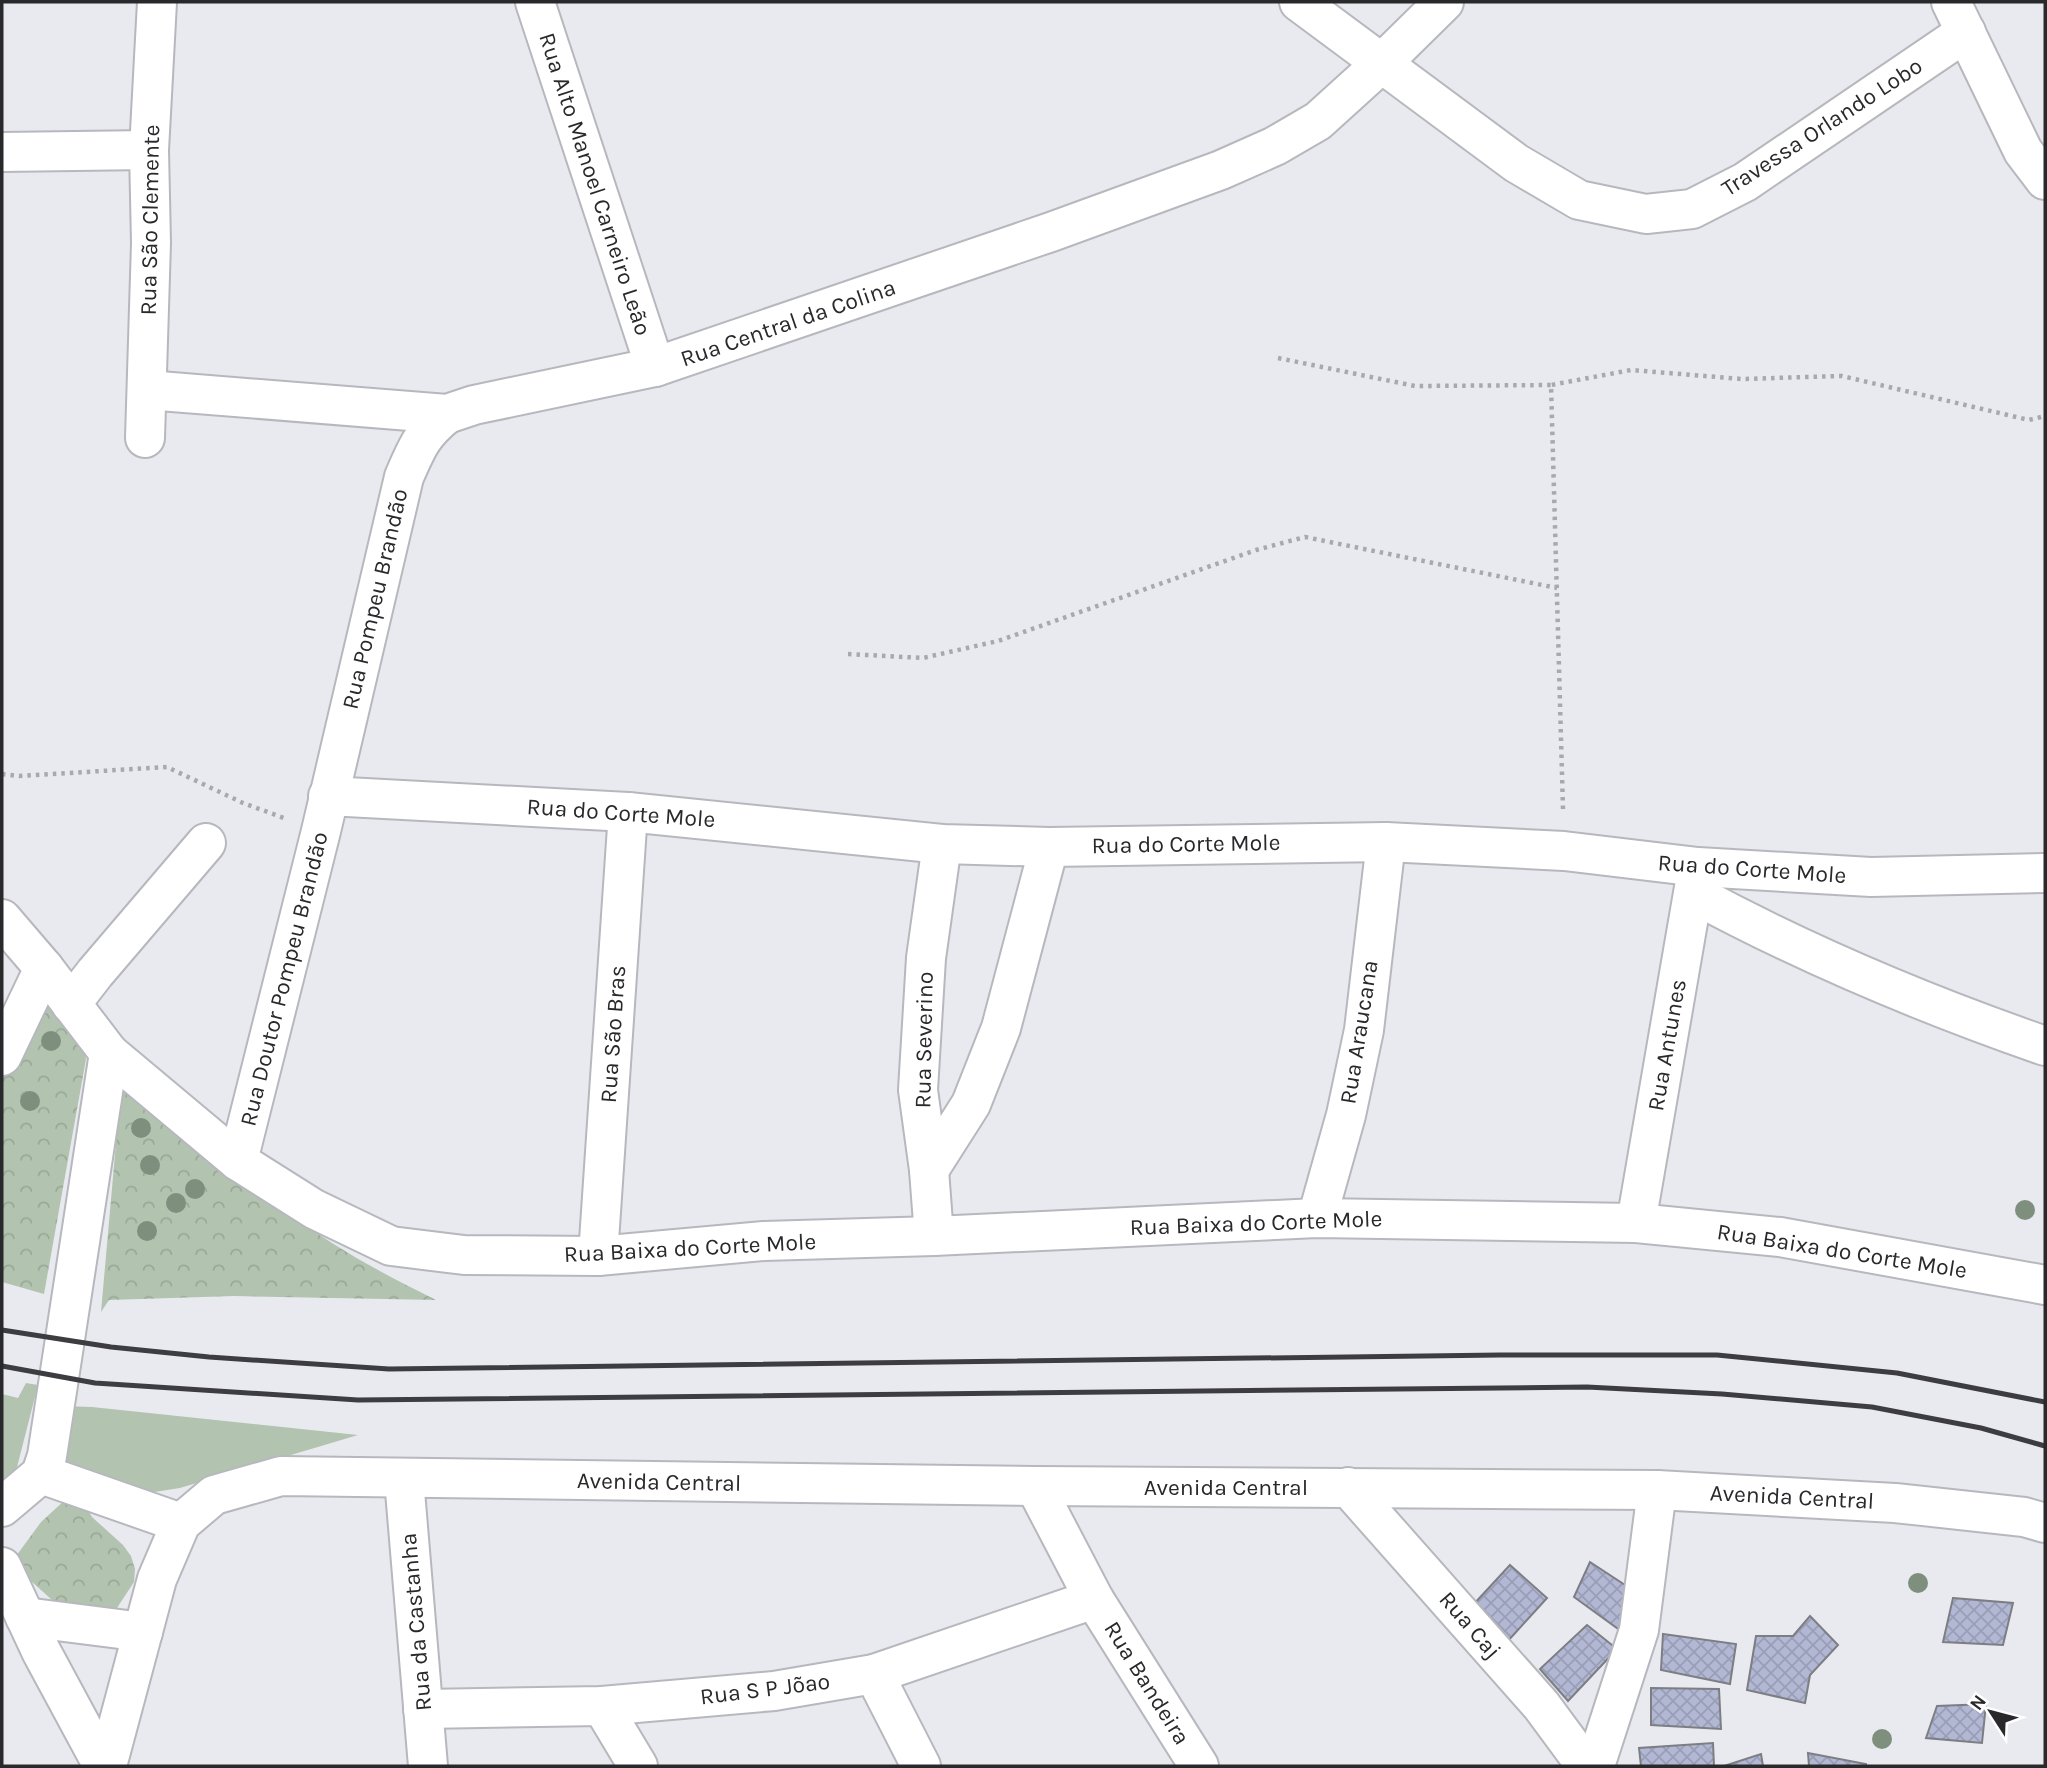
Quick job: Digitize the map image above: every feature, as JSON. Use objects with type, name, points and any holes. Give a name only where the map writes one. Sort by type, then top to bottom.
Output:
[{"type":"street","name":"Rua São Clemente","points":[[145,438],[151,243],[149,150],[156,2]]},
{"type":"street","name":"Rua Alto Manoel Carneiro Leão","points":[[535,2],[655,367]]},
{"type":"street","name":"Travessa Orlando Lobo","points":[[1299,2],[1516,163],[1578,200],[1646,214],[1692,209],[1745,182],[1958,17]]},
{"type":"street","name":"Rua Central da Colina","points":[[146,390],[447,414],[474,405],[655,367],[947,268],[1221,170],[1275,146],[1318,121],[1444,2]]},
{"type":"street","points":[[1958,17],[2038,157]]},
{"type":"street","points":[[2,152],[149,150]]},
{"type":"street","name":"Rua Pompeu Brandão","points":[[325,813],[404,477],[427,430],[447,414]]},
{"type":"street","name":"Rua do Corte Mole","points":[[325,813],[628,812],[942,844],[1049,847],[1386,842],[1564,851],[1696,881],[2045,873]]},
{"type":"street","name":"Rua São Bras","points":[[598,1256],[628,812]]},
{"type":"street","name":"Rua Doutor Pompeu Brandão","points":[[239,1161],[325,813]]},
{"type":"street","name":"Rua Araucana","points":[[1317,1218],[1346,1115],[1364,1030],[1386,842]]},
{"type":"street","points":[[71,1004],[94,973],[206,843]]},
{"type":"street","name":"Rua Severino","points":[[934,1236],[929,1170],[918,1090],[926,958],[942,844]]},
{"type":"street","points":[[929,1170],[971,1104],[1001,1027],[1049,847]]},
{"type":"street","points":[[1696,881],[1749,924],[1846,970],[2045,1046]]},
{"type":"street","name":"Rua Antunes","points":[[1636,1223],[1696,881]]},
{"type":"street","name":"Rua Baixa do Corte Mole","points":[[2,919],[44,968],[109,1053],[239,1161],[314,1209],[391,1245],[464,1255],[598,1256],[764,1241],[1317,1218],[1636,1223],[1780,1237],[2045,1285]]},
{"type":"street","points":[[2,1056],[44,968]]},
{"type":"street","points":[[2,1507],[41,1474],[53,1429],[77,1253],[109,1053]]},
{"type":"street","points":[[41,1474],[180,1523],[164,1560],[105,1766]]},
{"type":"street","name":"Avenida Central","points":[[180,1523],[214,1495],[281,1476],[1035,1486],[1657,1490],[1895,1503],[2024,1517],[2045,1523]]},
{"type":"street","name":"Rua da Castanha","points":[[404,1479],[428,1766]]},
{"type":"street","name":"Rua Bandeira","points":[[1035,1486],[1094,1599],[1199,1766]]},
{"type":"street","name":"Rua Caj","points":[[1348,1487],[1541,1705],[1586,1766]]},
{"type":"street","points":[[1595,1766],[1639,1630],[1657,1490]]},
{"type":"street","points":[[2,1567],[25,1617],[105,1766]]},
{"type":"street","name":"Rua S P Jõao","points":[[423,1709],[602,1706],[774,1690],[874,1674],[1094,1599]]},
{"type":"street","points":[[25,1617],[143,1632]]},
{"type":"street","points":[[874,1674],[921,1766]]},
{"type":"street","points":[[602,1706],[638,1766]]},
{"type":"path","points":[[1278,358],[1415,386],[1551,385],[1631,370],[1742,379],[1842,376],[2029,420],[2045,416]]},
{"type":"path","points":[[1551,385],[1564,851]]},
{"type":"path","points":[[848,654],[923,658],[998,641],[1256,550],[1305,537],[1557,588]]},
{"type":"path","points":[[2,774],[19,776],[167,767],[243,803],[325,813]]},
{"type":"green space","points":[[43,990],[82,1041],[86,1059],[44,1294],[2,1282],[2,1075]]},
{"type":"green space","points":[[125,1091],[305,1225],[357,1258],[436,1300],[234,1296],[109,1300],[101,1312],[120,1098]]},
{"type":"green space","points":[[26,1383],[38,1385],[14,1479],[2,1484],[2,1394],[18,1398]]},
{"type":"green space","points":[[64,1406],[358,1435],[180,1488],[129,1496],[62,1463]]},
{"type":"green space","points":[[65,1500],[88,1510],[131,1556],[135,1569],[134,1582],[115,1611],[62,1609],[11,1563],[41,1522]]},
{"type":"building","points":[[1590,1562],[1631,1589],[1621,1631],[1574,1597]]},
{"type":"building","points":[[1510,1565],[1547,1598],[1507,1642],[1472,1606]]},
{"type":"building","points":[[1953,1598],[2013,1603],[2003,1645],[1943,1642]]},
{"type":"building","points":[[1810,1616],[1838,1645],[1810,1675],[1805,1703],[1747,1690],[1756,1636],[1793,1636]]},
{"type":"building","points":[[1587,1625],[1617,1649],[1568,1701],[1540,1669]]},
{"type":"building","points":[[1663,1634],[1736,1644],[1730,1684],[1661,1670]]},
{"type":"building","points":[[1651,1688],[1719,1689],[1721,1729],[1651,1725]]},
{"type":"building","points":[[1986,1704],[1982,1743],[1926,1738],[1937,1706]]},
{"type":"building","points":[[1713,1743],[1714,1766],[1641,1766],[1639,1748]]},
{"type":"building","points":[[1808,1753],[1866,1764],[1866,1766],[1809,1766]]},
{"type":"building","points":[[1761,1754],[1763,1766],[1724,1766]]},
{"type":"railway","points":[[2,1330],[111,1347],[209,1357],[389,1369],[1500,1355],[1717,1355],[1897,1373],[2045,1402]]},
{"type":"railway","points":[[2,1366],[95,1383],[358,1400],[1587,1387],[1722,1394],[1872,1407],[1981,1428],[2045,1446]]}]
